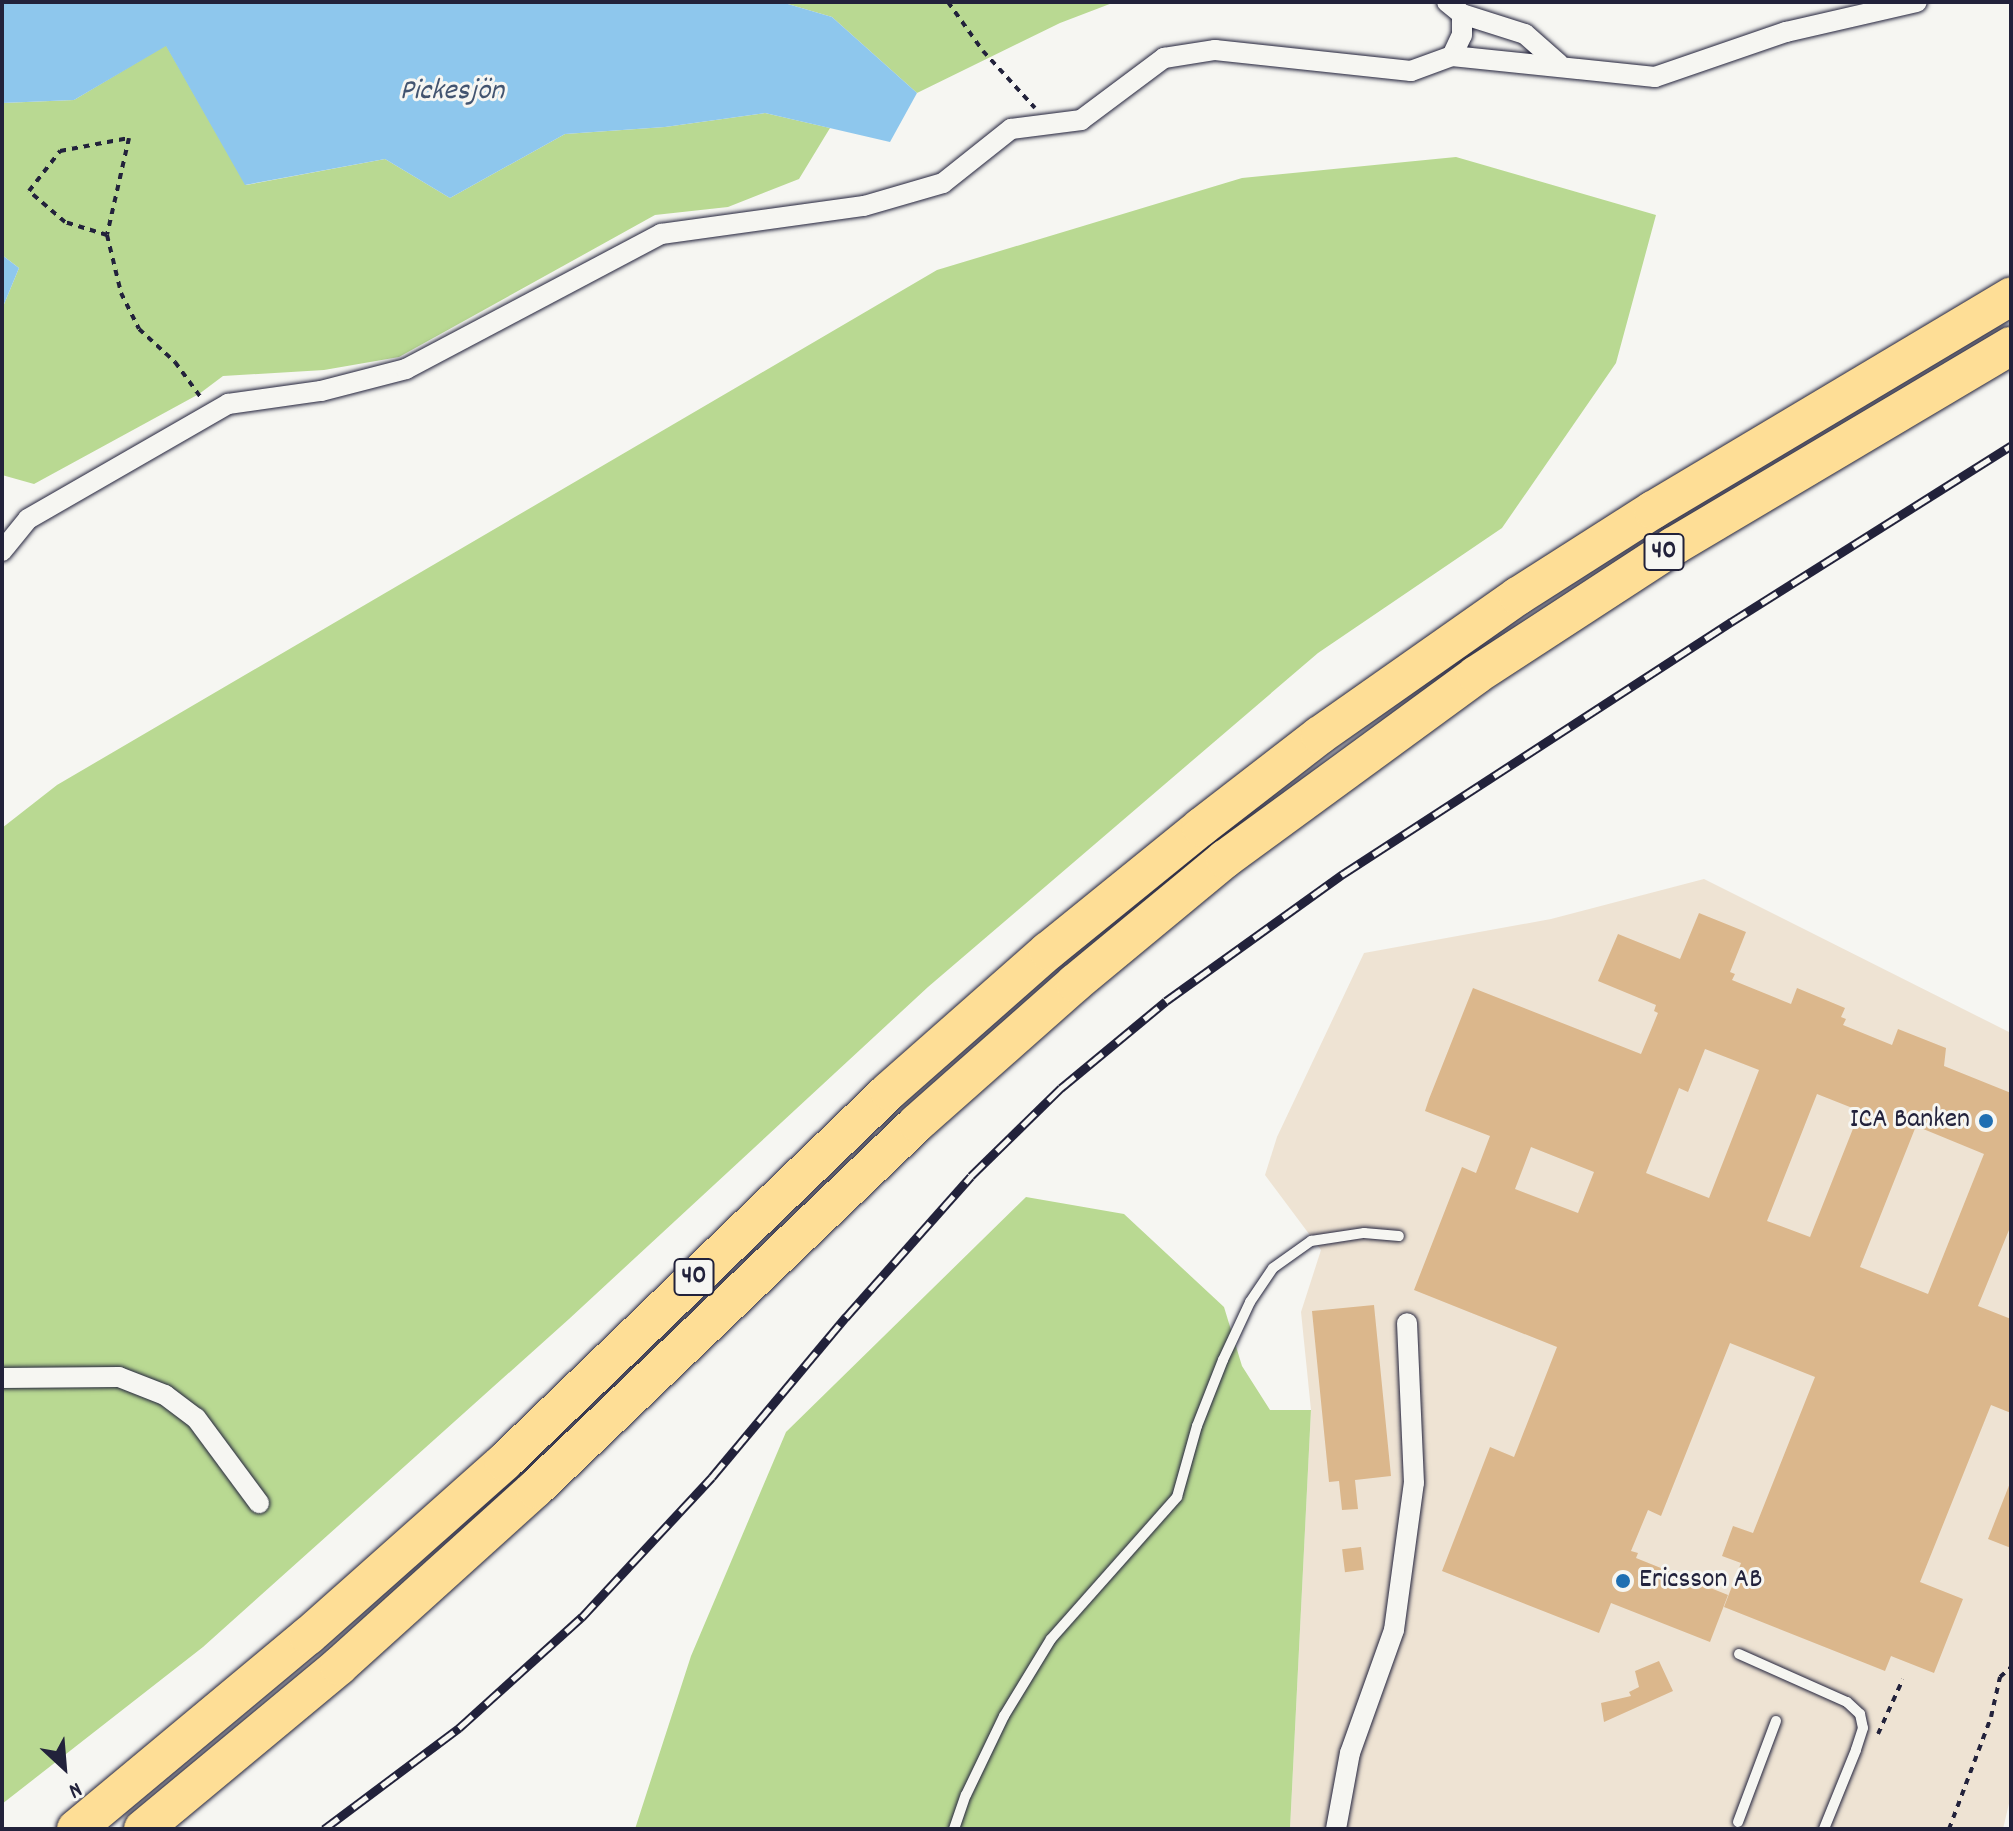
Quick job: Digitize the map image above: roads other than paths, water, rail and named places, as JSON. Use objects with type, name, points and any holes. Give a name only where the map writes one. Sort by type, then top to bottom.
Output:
[{"type":"highway","points":[[1895,364],[2011,283]]},
{"type":"highway","name":"40","points":[[76,1829],[296,1646],[458,1503],[889,1091],[1048,951],[1201,827],[1320,735],[1494,612],[1653,510],[2011,297]]},
{"type":"highway","name":"40","points":[[143,1829],[339,1666],[535,1489],[917,1123],[1075,983],[1225,859],[1476,675],[1674,546],[2005,350]]},
{"type":"street","points":[[2,551],[28,519],[228,404],[321,391],[406,369],[661,234],[864,206],[943,183],[1011,129],[1081,120],[1164,58],[1215,50],[1411,71],[1452,56],[1559,64],[1655,77],[1786,32],[1917,2]]},
{"type":"street","points":[[1454,8],[1525,34],[1559,64]]},
{"type":"street","points":[[1452,56],[1462,35],[1454,8]]},
{"type":"street","points":[[1336,1829],[1350,1753],[1394,1630],[1414,1483],[1407,1323]]},
{"type":"street","points":[[2,1378],[119,1377],[165,1395],[196,1418],[259,1503]]},
{"type":"lane","points":[[954,1829],[966,1795],[1004,1716],[1051,1639],[1177,1497],[1197,1426],[1223,1360],[1250,1302],[1273,1268],[1311,1241],[1364,1233],[1399,1236]]},
{"type":"lane","points":[[1739,1654],[1847,1702],[1860,1714],[1863,1728],[1824,1829]]},
{"type":"lane","points":[[1738,1822],[1776,1721]]},
{"type":"water","name":"Pickesjön","points":[[2,2],[781,2],[832,17],[917,93],[890,142],[765,113],[665,127],[565,134],[450,198],[385,159],[245,185],[166,46],[74,100],[2,103]]},
{"type":"water","points":[[2,255],[19,268],[2,309]]},
{"type":"railway","points":[[324,1829],[459,1728],[582,1617],[712,1477],[846,1317],[971,1176],[1061,1088],[1166,1001],[1343,874],[1731,622],[2011,446]]},
{"type":"place","name":"ICA Banken","points":[[1986,1121]]},
{"type":"place","name":"Ericsson AB","points":[[1623,1581]]}]
